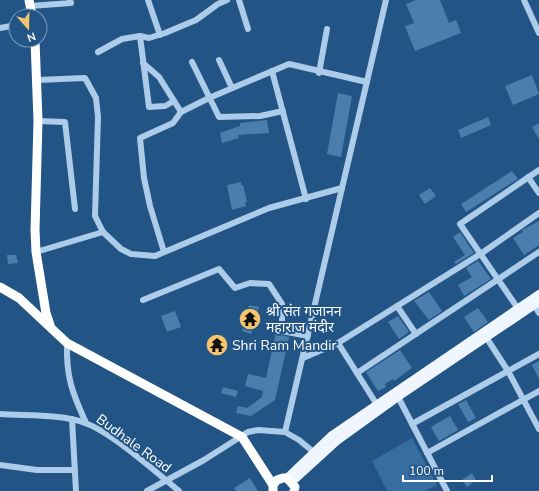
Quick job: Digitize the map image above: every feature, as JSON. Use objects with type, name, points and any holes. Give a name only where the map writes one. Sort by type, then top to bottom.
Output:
[{"type":"highway","points":[[36,48],[38,80],[35,230],[36,252],[46,313],[51,326]]},
{"type":"highway","points":[[0,287],[19,298],[51,326],[67,343],[242,438],[273,488],[280,478],[291,484]]},
{"type":"main road","points":[[291,484],[316,455],[337,441],[378,407],[520,311],[539,294]]},
{"type":"main road","points":[[520,311],[537,303]]},
{"type":"street","points":[[30,3],[71,3],[70,0]]},
{"type":"street","points":[[148,0],[160,35]]},
{"type":"street","points":[[98,52],[122,39],[140,36],[149,38],[160,35],[196,20],[218,4],[227,0]]},
{"type":"street","points":[[239,0],[248,29]]},
{"type":"street","points":[[286,432],[386,0]]},
{"type":"street","points":[[524,0],[539,33]]},
{"type":"street","points":[[319,73],[327,29]]},
{"type":"street","points":[[140,36],[149,107],[165,106],[174,101]]},
{"type":"street","points":[[220,60],[232,88]]},
{"type":"street","points":[[192,62],[219,117],[260,116],[282,111]]},
{"type":"street","points":[[143,63],[159,77],[181,112]]},
{"type":"street","points":[[164,252],[150,206],[144,178],[140,138],[172,123],[181,112],[209,98],[289,64],[319,73],[367,82]]},
{"type":"street","points":[[272,71],[306,199]]},
{"type":"street","points":[[38,80],[85,78],[96,98],[98,117],[95,216],[103,232],[121,249],[131,254],[155,256],[269,208],[342,188]]},
{"type":"street","points":[[38,120],[65,122],[75,209]]},
{"type":"street","points":[[520,311],[482,253],[460,224],[539,170]]},
{"type":"street","points":[[528,177],[539,192]]},
{"type":"street","points":[[303,358],[338,343],[482,253],[539,214]]},
{"type":"street","points":[[36,252],[103,232]]},
{"type":"street","points":[[357,373],[539,252]]},
{"type":"street","points":[[143,300],[219,269],[229,278],[235,288],[250,283],[270,284],[282,304],[282,330],[308,336]]},
{"type":"street","points":[[537,303],[539,313]]},
{"type":"street","points":[[397,306],[416,334]]},
{"type":"street","points":[[485,335],[508,371],[539,429]]},
{"type":"street","points":[[67,343],[67,364],[70,387],[86,423]]},
{"type":"street","points":[[338,343],[378,407]]},
{"type":"street","points":[[412,424],[539,354]]},
{"type":"street","points":[[427,453],[539,391]]},
{"type":"street","points":[[396,394],[447,491]]},
{"type":"street","name":"Budhale Road","points":[[0,414],[72,419],[86,423],[112,439],[178,491]]},
{"type":"street","points":[[72,419],[73,470],[76,491]]},
{"type":"street","points":[[147,491],[242,438],[248,432],[258,430],[286,432],[299,440],[316,455]]},
{"type":"street","points":[[0,465],[37,470],[73,470]]},
{"type":"shaded area","points":[[412,438],[437,485],[425,491],[387,491],[372,461]]},
{"type":"building","points":[[416,0],[440,0],[449,23],[456,20],[461,33],[415,51],[405,26],[414,23],[406,4]]},
{"type":"building","points":[[532,75],[539,94],[513,105],[505,86]]},
{"type":"building","points":[[338,93],[352,96],[341,157],[327,154]]},
{"type":"building","points":[[488,117],[491,125],[461,138],[458,130]]},
{"type":"building","points":[[267,120],[269,133],[238,135],[239,138],[222,143],[220,133],[240,126],[240,123]]},
{"type":"building","points":[[539,123],[539,139],[532,127]]},
{"type":"building","points":[[512,171],[518,179],[466,212],[461,204]]},
{"type":"building","points":[[241,182],[247,202],[245,202],[246,206],[232,210],[227,185]]},
{"type":"building","points":[[430,188],[436,196],[425,204],[419,195]]},
{"type":"building","points":[[539,221],[539,245],[524,255],[513,238],[523,232],[522,230]]},
{"type":"building","points":[[460,232],[474,253],[456,264],[454,262],[465,255],[453,237]]},
{"type":"building","points":[[7,255],[16,255],[18,263],[8,264]]},
{"type":"building","points":[[478,261],[491,279],[464,296],[458,285],[472,277],[466,268]]},
{"type":"building","points":[[429,292],[442,311],[429,320],[414,301]]},
{"type":"building","name":"श्री संंत गजानन महाराज मंदीर","points":[[249,305],[259,307],[251,334],[242,331]]},
{"type":"building","points":[[478,308],[488,322],[474,332],[464,317]]},
{"type":"building","points":[[175,311],[181,327],[167,332],[161,316]]},
{"type":"building","points":[[398,316],[409,332],[399,339],[388,322]]},
{"type":"building","points":[[276,332],[289,337],[275,400],[251,416],[236,413],[238,406],[247,408],[262,397],[263,391],[245,386],[248,374],[266,378]]},
{"type":"building","name":"Shri Ram Mandir","points":[[220,338],[224,348],[215,352],[211,342]]},
{"type":"building","points":[[400,350],[412,368],[394,381],[393,379],[385,384],[386,387],[378,391],[366,372]]},
{"type":"building","points":[[539,361],[539,379],[532,365]]},
{"type":"building","points":[[223,387],[238,391],[236,397],[221,393]]},
{"type":"building","points":[[466,400],[476,418],[468,422],[458,404]]},
{"type":"building","points":[[450,416],[458,430],[439,441],[431,427]]},
{"type":"building","points":[[472,473],[476,480],[467,487],[462,480]]},
{"type":"building","points":[[250,478],[258,491],[236,491],[234,488]]},
{"type":"place","name":"श्री संंत गजानन महाराज मंदीर","points":[[250,319]]},
{"type":"place","name":"Shri Ram Mandir","points":[[217,345]]}]
